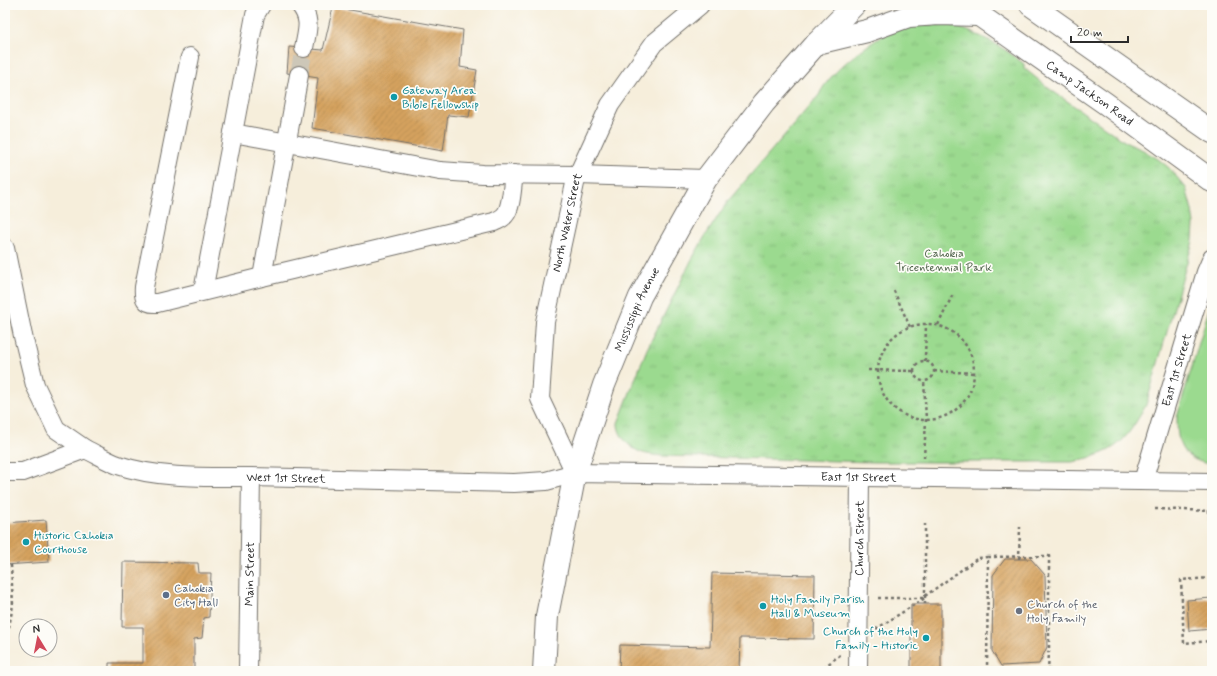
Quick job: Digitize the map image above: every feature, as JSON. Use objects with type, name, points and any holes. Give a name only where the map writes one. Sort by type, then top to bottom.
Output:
[{"type":"main road","name":"Mississippi Avenue","points":[[544,671],[547,616],[575,473],[604,385],[640,297],[706,179],[764,103],[817,42],[854,5]]},
{"type":"main road","points":[[1038,8],[1212,132]]},
{"type":"main road","points":[[817,42],[867,31],[909,16],[973,10]]},
{"type":"main road","name":"Camp Jackson Road","points":[[973,10],[1212,181]]},
{"type":"street","points":[[203,291],[255,15],[261,5]]},
{"type":"street","points":[[300,5],[307,15],[308,20],[304,48]]},
{"type":"street","name":"North Water Street","points":[[575,473],[540,399],[545,322],[577,175],[610,105],[654,43],[700,5]]},
{"type":"street","points":[[190,57],[144,287],[144,295],[147,301],[151,303],[494,222],[506,214],[509,207],[514,174]]},
{"type":"street","points":[[262,277],[299,75]]},
{"type":"street","points":[[233,133],[440,170],[482,174],[706,179]]},
{"type":"street","name":"West 1st Street","points":[[5,248],[23,336],[35,385],[56,429],[85,449],[118,465],[145,472],[215,477],[514,483],[546,481],[575,473]]},
{"type":"street","name":"East 1st Street","points":[[1143,481],[1206,272],[1212,258]]},
{"type":"street","points":[[5,472],[23,472],[85,449]]},
{"type":"street","name":"East 1st Street","points":[[575,473],[1212,482]]},
{"type":"street","name":"Main Street","points":[[248,671],[251,477]]},
{"type":"street","name":"Church Street","points":[[858,671],[860,477]]},
{"type":"path","points":[[894,291],[910,327]]},
{"type":"path","points":[[938,325],[952,294]]},
{"type":"path","points":[[925,361],[926,324]]},
{"type":"path","points":[[926,324],[938,325],[953,332],[965,343],[972,357],[975,373],[972,388],[965,402],[954,413],[940,419],[926,420],[910,418],[896,411],[886,400],[879,386],[878,370],[880,357],[886,344],[896,333],[910,327],[926,324]]},
{"type":"path","points":[[928,361],[933,365],[934,371],[932,376],[927,380],[924,380],[919,379],[915,371],[916,365],[928,361]]},
{"type":"path","points":[[868,370],[915,371]]},
{"type":"path","points":[[934,371],[975,373]]},
{"type":"path","points":[[924,380],[926,420],[924,458]]},
{"type":"path","points":[[1155,509],[1210,510],[1211,598]]},
{"type":"path","points":[[925,524],[925,604]]},
{"type":"path","points":[[1019,558],[1020,526]]},
{"type":"path","points":[[858,640],[925,597],[978,558],[1049,556],[1048,671]]},
{"type":"path","points":[[987,671],[988,557]]},
{"type":"path","points":[[5,639],[14,605],[11,565]]},
{"type":"path","points":[[1211,578],[1181,580],[1184,643],[1212,641],[1211,630]]},
{"type":"path","points":[[878,598],[925,597]]},
{"type":"path","points":[[1044,652],[1049,652]]},
{"type":"green space","name":"Cahokia Tricentennial Park","points":[[947,24],[978,35],[1006,51],[1024,64],[1024,68],[1051,90],[1127,143],[1158,159],[1169,168],[1186,188],[1194,224],[1193,241],[1146,405],[1125,438],[1109,450],[1072,462],[873,462],[662,456],[645,454],[634,449],[623,438],[620,433],[618,423],[647,349],[691,261],[728,201],[819,95],[824,85],[856,54],[882,37],[904,27]]},
{"type":"green space","points":[[1212,299],[1212,465],[1193,459],[1183,450],[1178,436],[1177,417]]},
{"type":"building","name":"Gateway Area Bible Fellowship","points":[[333,7],[463,30],[460,67],[477,70],[469,117],[448,115],[443,151],[312,128],[318,78],[287,73],[289,47],[323,50]]},
{"type":"building","name":"Historic Cahokia Courthouse","points":[[46,520],[49,562],[5,565],[5,523]]},
{"type":"building","name":"Church of the Holy Family","points":[[1005,559],[1031,559],[1045,575],[1047,647],[1039,664],[1001,666],[992,651],[993,575]]},
{"type":"building","name":"Cahokia City Hall","points":[[123,562],[198,563],[199,573],[211,573],[209,617],[204,618],[202,638],[194,639],[194,671],[109,671],[109,663],[143,663],[143,627],[122,627]]},
{"type":"building","name":"Holy Family Parish Hall & Museum","points":[[712,573],[815,575],[814,639],[740,638],[739,671],[619,671],[620,645],[710,647]]},
{"type":"building","points":[[1212,598],[1212,629],[1189,631],[1187,600]]},
{"type":"building","name":"Church of the Holy Family - Historic","points":[[911,604],[941,604],[941,671],[911,671]]},
{"type":"tunnel","points":[[299,75],[304,48]]},
{"type":"place","name":"Gateway Area Bible Fellowship","points":[[394,97]]},
{"type":"place","name":"Historic Cahokia Courthouse","points":[[26,542]]},
{"type":"place","name":"Cahokia City Hall","points":[[166,595]]},
{"type":"place","name":"Holy Family Parish Hall & Museum","points":[[763,606]]},
{"type":"place","name":"Church of the Holy Family","points":[[1019,611]]},
{"type":"place","name":"Church of the Holy Family - Historic","points":[[926,638]]}]
